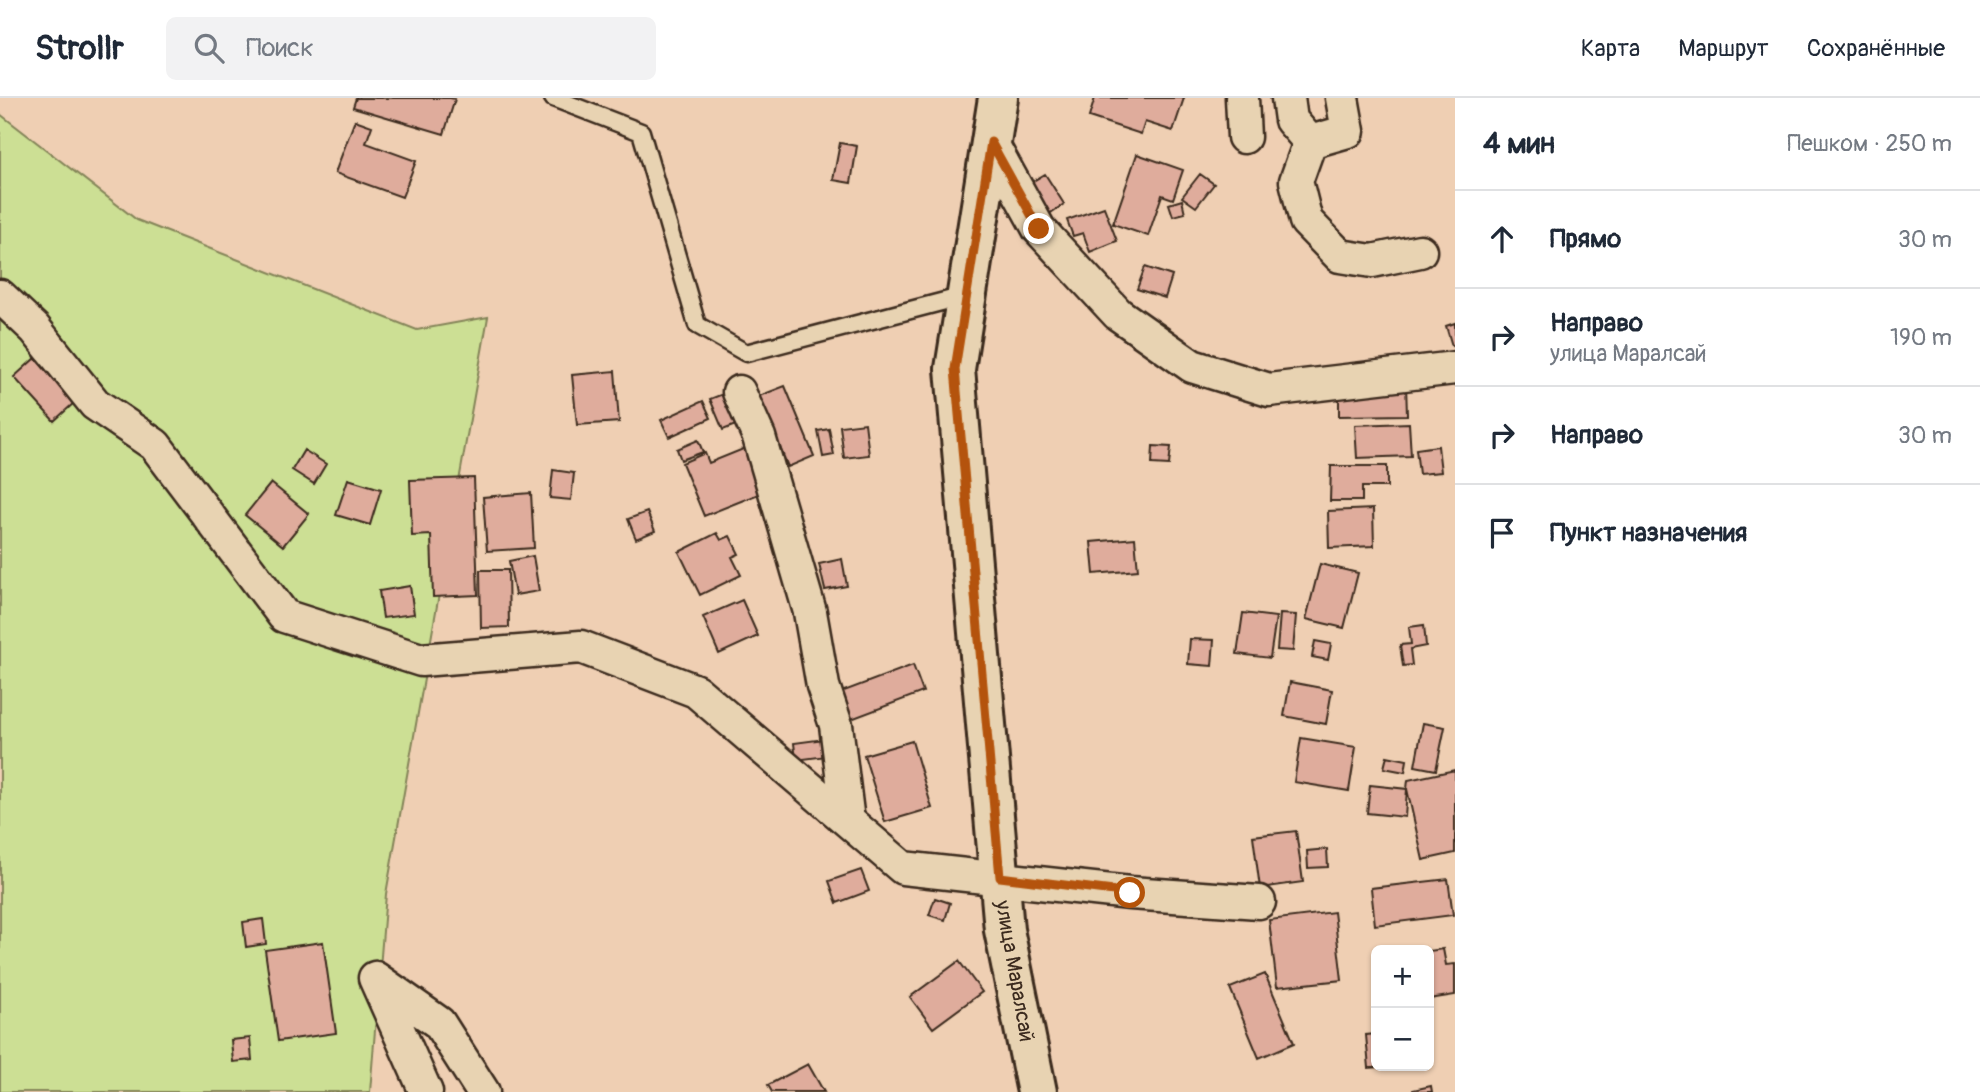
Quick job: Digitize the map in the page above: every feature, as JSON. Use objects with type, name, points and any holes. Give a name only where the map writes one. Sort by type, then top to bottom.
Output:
[{"type":"street","name":"улица Маралсай","points":[[998,98],[955,369],[1004,930],[1037,1092]]},
{"type":"street","points":[[1242,98],[1244,137]]},
{"type":"street","points":[[1288,98],[1291,120],[1310,142]]},
{"type":"street","points":[[1310,142],[1348,131],[1342,98]]},
{"type":"street","points":[[991,142],[1039,229],[1118,314],[1192,366],[1269,390],[1455,368]]},
{"type":"street","points":[[1310,142],[1296,181],[1306,221],[1340,256],[1372,261],[1420,251]]},
{"type":"street","points":[[0,296],[35,329],[95,404],[155,444],[284,616],[421,660],[581,647],[696,691],[903,868],[1130,893],[1259,902]]},
{"type":"street","points":[[739,392],[759,438],[810,612],[823,686],[836,725],[848,821]]},
{"type":"street","points":[[426,1092],[375,978],[439,1023],[483,1092]]},
{"type":"lane","points":[[552,98],[641,132],[697,325],[746,354],[967,296]]},
{"type":"green space","points":[[0,114],[137,220],[417,330],[488,317],[386,894],[370,1092],[0,1092]]},
{"type":"building","points":[[356,98],[455,99],[444,134],[353,107]]},
{"type":"building","points":[[1095,98],[1184,98],[1173,131],[1145,122],[1141,134],[1089,117]]},
{"type":"building","points":[[355,120],[372,126],[366,143],[416,161],[402,197],[335,173]]},
{"type":"building","points":[[840,143],[857,146],[851,183],[833,180]]},
{"type":"building","points":[[1137,154],[1183,170],[1173,199],[1162,195],[1148,236],[1113,224]]},
{"type":"building","points":[[1045,174],[1064,204],[1049,214],[1030,183]]},
{"type":"building","points":[[1200,174],[1214,184],[1196,207],[1182,197]]},
{"type":"building","points":[[1182,200],[1185,213],[1173,216],[1169,204]]},
{"type":"building","points":[[1104,207],[1117,241],[1090,252],[1083,233],[1073,236],[1067,220]]},
{"type":"building","points":[[1145,267],[1172,276],[1165,298],[1137,289]]},
{"type":"building","points":[[1455,323],[1455,345],[1452,346],[1446,326]]},
{"type":"building","points":[[35,358],[74,403],[54,421],[14,377]]},
{"type":"building","points":[[615,371],[619,422],[577,425],[572,375]]},
{"type":"building","points":[[1406,384],[1407,415],[1339,416],[1339,385]]},
{"type":"building","points":[[785,386],[814,456],[788,467],[759,396]]},
{"type":"building","points":[[728,392],[741,423],[723,430],[710,399]]},
{"type":"building","points":[[703,401],[711,418],[669,437],[661,420]]},
{"type":"building","points":[[865,423],[869,455],[844,458],[840,426]]},
{"type":"building","points":[[1409,423],[1411,456],[1357,458],[1355,425]]},
{"type":"building","points":[[829,429],[834,455],[823,457],[818,431]]},
{"type":"building","points":[[698,440],[703,452],[681,460],[677,449]]},
{"type":"building","points":[[753,445],[771,489],[704,516],[682,463],[705,453],[709,463]]},
{"type":"building","points":[[1153,446],[1171,447],[1169,465],[1152,464]]},
{"type":"building","points":[[1438,446],[1441,472],[1419,474],[1416,449]]},
{"type":"building","points":[[304,450],[326,464],[314,484],[292,470]]},
{"type":"building","points":[[1331,466],[1387,466],[1387,487],[1362,487],[1362,501],[1330,501]]},
{"type":"building","points":[[553,470],[574,473],[571,500],[550,498]]},
{"type":"building","points":[[474,478],[478,595],[433,597],[431,535],[412,536],[410,480]]},
{"type":"building","points":[[348,479],[381,489],[370,525],[336,515]]},
{"type":"building","points":[[271,483],[309,514],[283,546],[245,515]]},
{"type":"building","points":[[531,493],[534,548],[487,551],[483,497]]},
{"type":"building","points":[[1373,509],[1374,546],[1329,548],[1328,511]]},
{"type":"building","points":[[647,512],[655,531],[636,539],[628,519]]},
{"type":"building","points":[[717,533],[721,540],[730,536],[739,554],[732,557],[741,575],[700,595],[679,552]]},
{"type":"building","points":[[1135,538],[1138,570],[1094,574],[1091,542]]},
{"type":"building","points":[[533,556],[539,591],[515,595],[509,561]]},
{"type":"building","points":[[842,559],[847,586],[825,590],[819,564]]},
{"type":"building","points":[[1320,564],[1358,573],[1344,628],[1306,619]]},
{"type":"building","points":[[480,570],[508,570],[509,627],[481,628]]},
{"type":"building","points":[[410,586],[414,614],[383,618],[379,591]]},
{"type":"building","points":[[742,600],[758,636],[719,654],[703,617]]},
{"type":"building","points":[[1243,613],[1276,617],[1270,658],[1237,654]]},
{"type":"building","points":[[1280,614],[1296,615],[1293,651],[1277,650]]},
{"type":"building","points":[[1424,625],[1426,646],[1410,649],[1412,665],[1403,666],[1400,645],[1411,644],[1409,627]]},
{"type":"building","points":[[1190,639],[1214,640],[1212,666],[1188,664]]},
{"type":"building","points":[[1315,641],[1331,644],[1328,660],[1312,657]]},
{"type":"building","points":[[913,665],[923,692],[846,721],[836,694]]},
{"type":"building","points":[[1290,682],[1332,690],[1326,724],[1284,716]]},
{"type":"building","points":[[1423,723],[1445,727],[1436,770],[1415,766]]},
{"type":"building","points":[[1301,738],[1356,747],[1349,791],[1294,782]]},
{"type":"building","points":[[824,739],[827,756],[796,760],[794,743]]},
{"type":"building","points":[[912,741],[932,808],[885,822],[864,755]]},
{"type":"building","points":[[1387,756],[1407,760],[1405,772],[1384,768]]},
{"type":"building","points":[[1455,770],[1455,853],[1423,860],[1407,789],[1408,780]]},
{"type":"building","points":[[1370,785],[1407,789],[1405,817],[1367,813]]},
{"type":"building","points":[[1296,831],[1303,882],[1260,888],[1253,836]]},
{"type":"building","points":[[1327,849],[1328,867],[1308,868],[1307,851]]},
{"type":"building","points":[[861,870],[869,891],[837,903],[829,881]]},
{"type":"building","points":[[1448,879],[1453,915],[1375,925],[1371,888]]},
{"type":"building","points":[[935,898],[950,903],[945,920],[929,915]]},
{"type":"building","points":[[1334,912],[1342,980],[1277,987],[1269,920]]},
{"type":"building","points":[[263,919],[266,944],[246,947],[243,922]]},
{"type":"building","points":[[323,942],[336,1033],[278,1041],[265,950]]},
{"type":"building","points":[[1443,949],[1446,965],[1455,964],[1455,995],[1434,998],[1434,950]]},
{"type":"building","points":[[959,961],[982,992],[933,1028],[910,997]]},
{"type":"building","points":[[1265,974],[1294,1043],[1259,1058],[1230,988]]},
{"type":"building","points":[[1371,1034],[1371,1068],[1369,1068],[1366,1035]]},
{"type":"building","points":[[250,1038],[252,1060],[233,1062],[231,1040]]},
{"type":"building","points":[[808,1064],[824,1092],[772,1092],[768,1085]]},
{"type":"building","points":[[1431,1086],[1432,1092],[1413,1092],[1413,1090]]},
{"type":"route","points":[[1039,229],[991,142],[955,369],[1000,877],[1130,893]]}]
